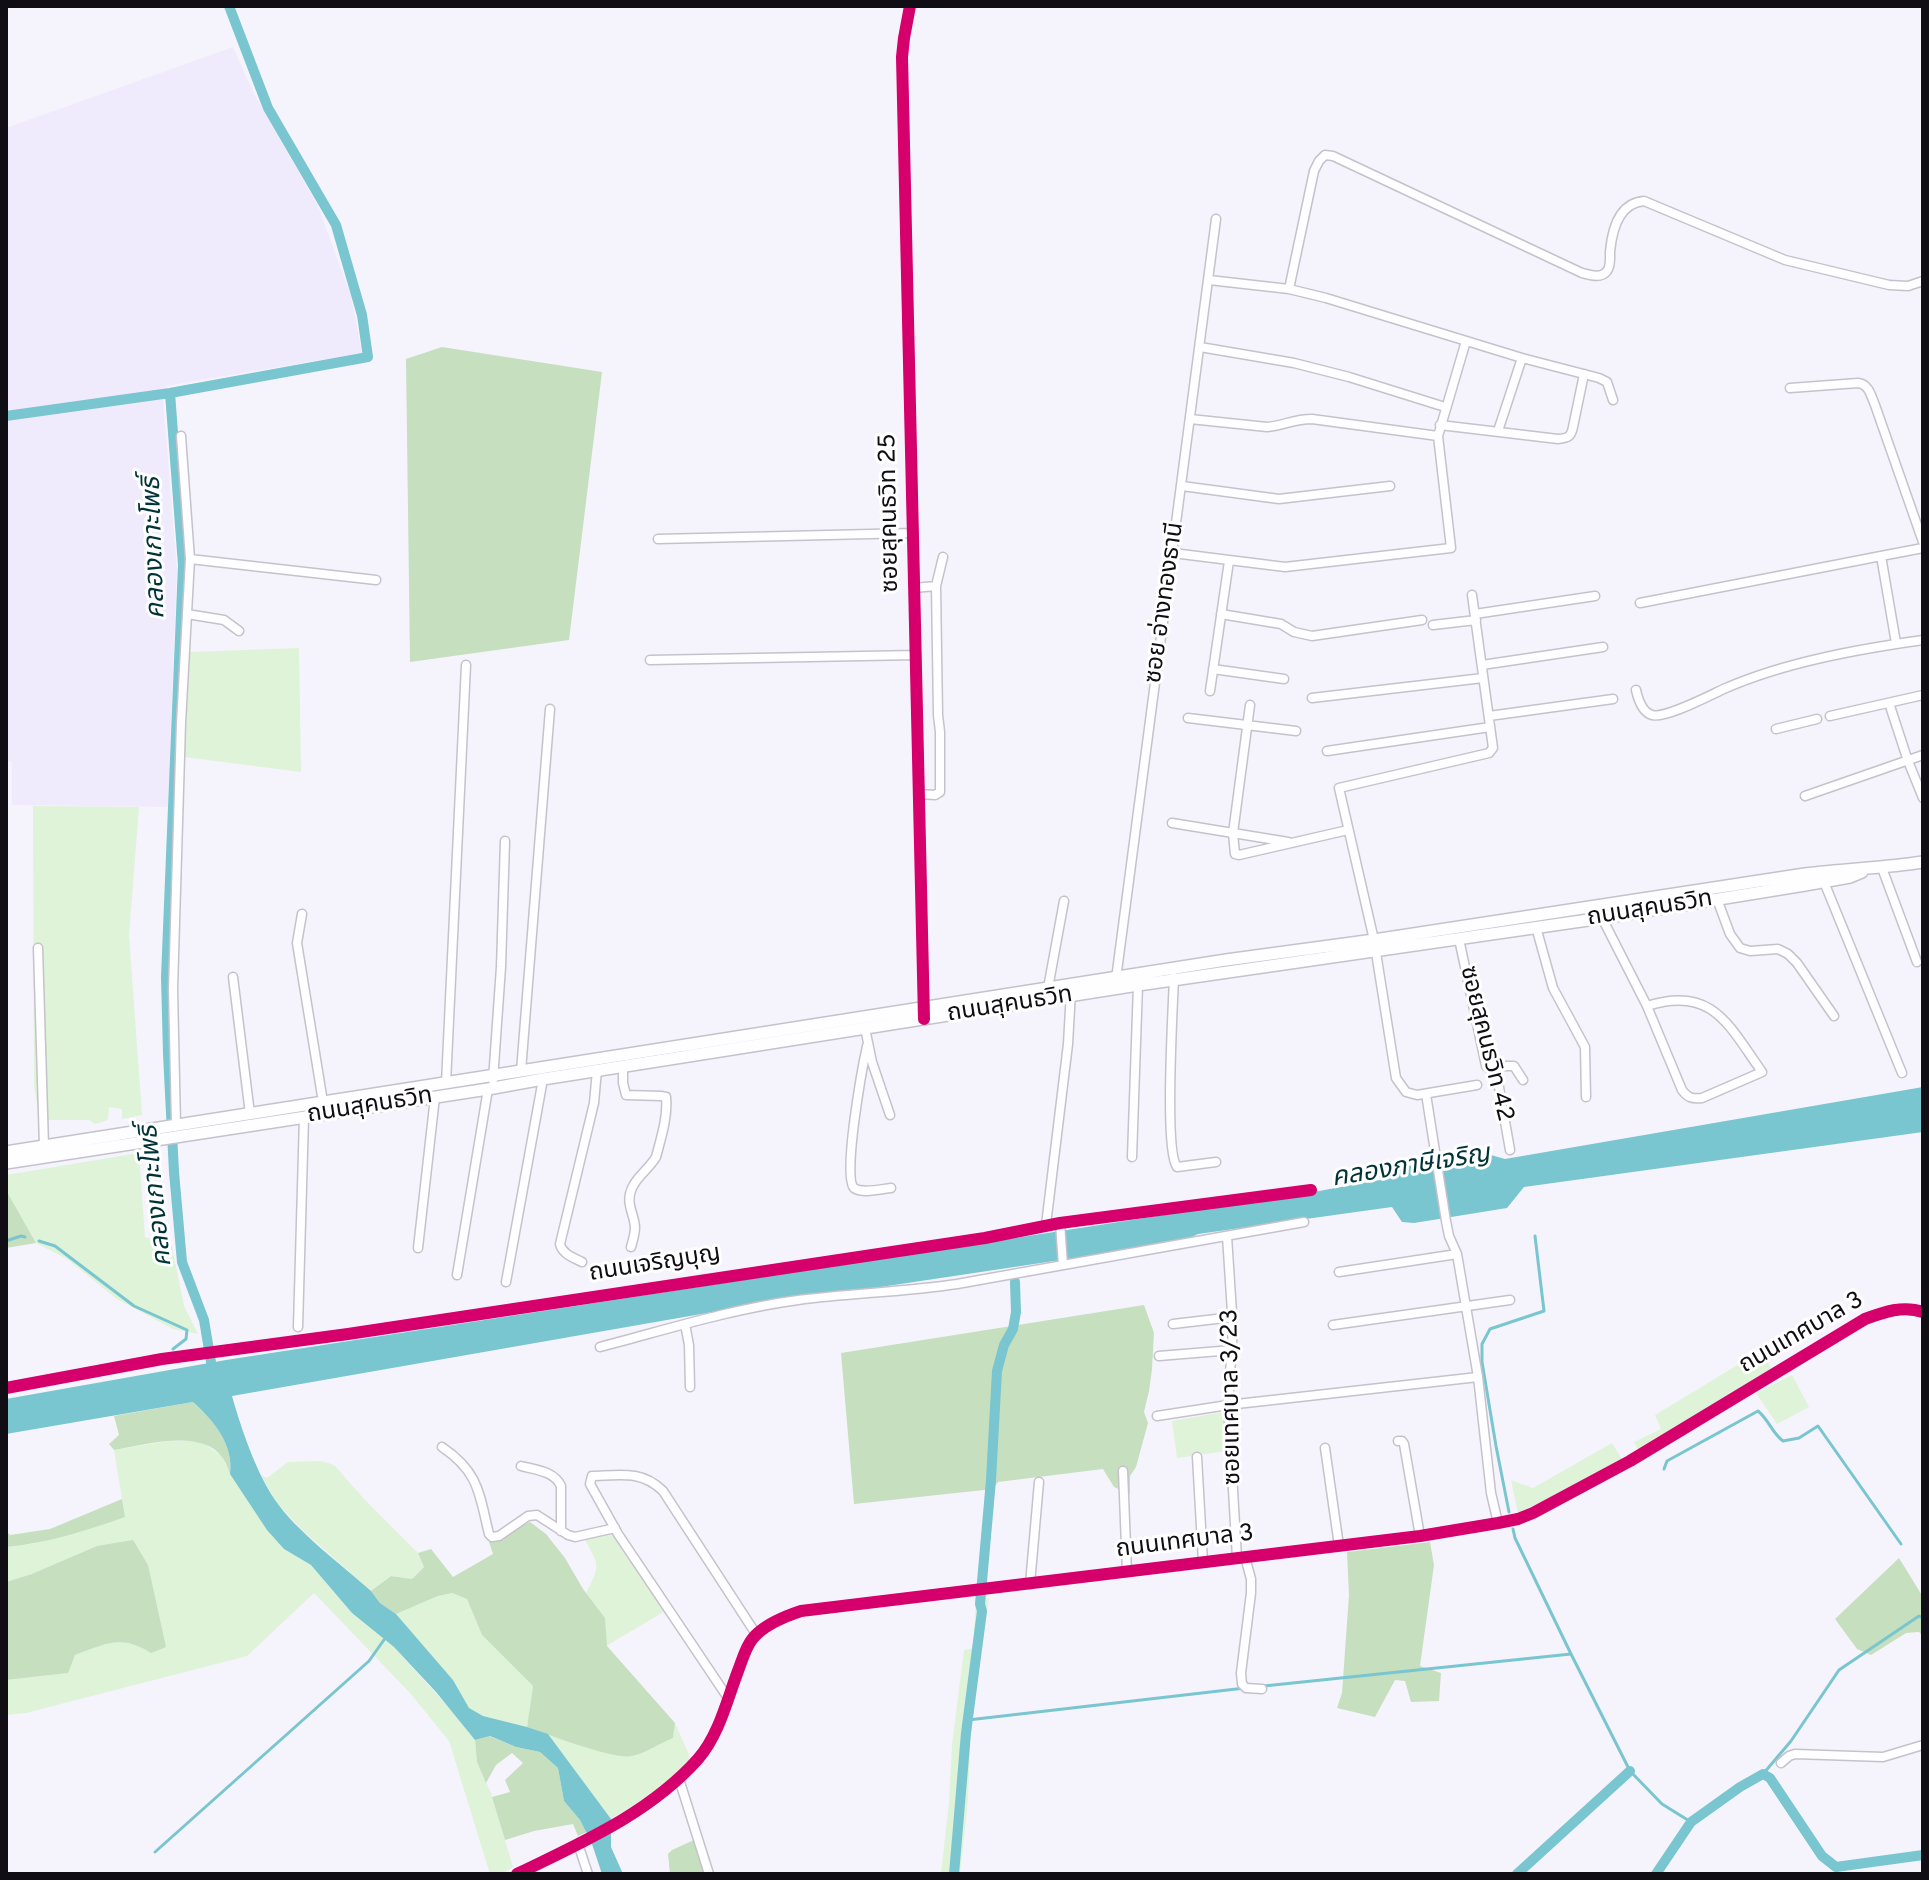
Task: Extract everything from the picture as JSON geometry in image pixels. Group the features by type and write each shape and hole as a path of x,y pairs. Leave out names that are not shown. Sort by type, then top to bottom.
{"main road":[{"name":"ถนนสุคนธวิท","path":"1376,946 1459,939 1602,918 1655,903 1822,877 1850,877 1876,868 1922,863"},
{"name":"ถนนสุคนธวิท","path":"6,1152 493,1074 1376,946 1595,906 1717,899 1822,877"},
{"name":"ถนนสุคนธวิท","path":"1116,983 1138,985 1174,974"},
{"name":"ถนนสุคนธวิท","path":"6,1163 865,1028 1048,988 1071,990"}],"street":[{"name":"ซอยสุคนธวิท 25","path":"910,6 902,57 924,1013"},
{"path":"1289,289 1314,171 1325,155 1593,276 1607,272 1611,237 1619,217 1633,203 1644,201 1785,260 1889,285 1908,286 1923,281"},
{"name":"ซอย อ่างทองธานี","path":"1116,983 1216,219"},
{"path":"1209,280 1289,289 1584,374 1607,382 1613,400"},
{"path":"1173,553 1298,567 1451,548 1438,436 1466,341"},
{"path":"1200,347 1294,363 1361,380 1445,407"},
{"path":"1498,431 1522,358"},
{"path":"1440,425 1567,438 1571,435 1584,374"},
{"path":"1640,603 1923,545 1875,405 1863,383 1790,388"},
{"path":"1190,419 1276,427 1298,419 1312,419 1438,436"},
{"path":"176,1125 173,989 190,559 181,436"},
{"path":"1182,486 1279,499 1390,486"},
{"path":"658,539 913,533"},
{"path":"1881,556 1896,643"},
{"path":"919,794 935,795 940,792 936,586 943,557"},
{"path":"190,559 376,580"},
{"path":"1210,691 1229,561"},
{"path":"914,588 936,586"},
{"path":"1472,595 1493,748 1489,753 1339,788 1376,946 1396,1078 1406,1092 1417,1095 1477,1085"},
{"path":"1433,625 1595,596"},
{"path":"187,614 224,620 239,631"},
{"path":"1221,614 1281,624 1294,632 1312,636 1422,620"},
{"path":"1636,690 1643,709 1657,715 1676,710 1746,679 1792,665 1923,640"},
{"path":"1482,665 1603,647"},
{"path":"650,660 916,655"},
{"path":"446,1083 466,665"},
{"path":"1213,669 1284,679"},
{"path":"1312,698 1483,678"},
{"path":"1830,716 1923,695"},
{"path":"1489,716 1613,699"},
{"path":"1889,703 1923,798"},
{"path":"1250,705 1233,833 1236,855 1348,830"},
{"path":"521,1071 550,709"},
{"path":"1188,718 1296,731"},
{"path":"1776,729 1817,719"},
{"path":"1327,751 1490,727"},
{"path":"1805,796 1923,755"},
{"path":"1172,823 1293,843"},
{"path":"457,1275 493,1074 501,967 505,841"},
{"path":"1876,868 1917,962"},
{"path":"1822,877 1902,1073"},
{"path":"1717,899 1730,934 1740,948 1750,951 1778,949 1788,954 1834,1016"},
{"path":"1048,988 1064,901"},
{"path":"1595,906 1647,1006 1687,1096 1702,1098 1762,1072 1711,1008 1688,1001 1647,1006"},
{"path":"302,914 297,943 323,1102"},
{"path":"1536,927 1553,988 1585,1047 1586,1097"},
{"name":"ซอยสุคนธวิท 42","path":"1459,939 1486,1066 1497,1076 1510,1150"},
{"path":"38,948 44,1146"},
{"path":"1174,974 1173,1163 1177,1167 1216,1162"},
{"path":"233,977 250,1114"},
{"path":"1132,1157 1138,985"},
{"path":"1046,1225 1068,1044 1071,990"},
{"path":"865,1028 867,1046 890,1115"},
{"path":"867,1046 852,1138 851,1183 854,1188 862,1190 891,1188"},
{"path":"623,1066 626,1095 661,1096 666,1097 667,1101 656,1157 631,1189 630,1211 635,1229 631,1247"},
{"path":"1486,1066 1514,1066 1523,1080"},
{"path":"582,1262 561,1250 560,1244 594,1103 597,1070"},
{"path":"506,1282 543,1079"},
{"path":"1426,1094 1446,1221 1457,1254 1466,1305 1478,1377 1491,1493 1498,1523"},
{"path":"418,1248 435,1097"},
{"path":"298,1327 304,1117"},
{"name":"ถนนเจริญบุญ","path":"6,1388 162,1359 907,1250 1046,1225 1060,1226 1311,1190"},
{"path":"600,1347 685,1324 796,1300 929,1288 1304,1222"},
{"path":"1060,1226 1063,1263"},
{"name":"ซอยเทศบาล 3/23","path":"1227,1236 1233,1317 1228,1405 1241,1558 1251,1579 1241,1673 1242,1684 1246,1688 1262,1689"},
{"path":"1339,1272 1457,1254"},
{"path":"1333,1325 1510,1300"},
{"name":"ถนนเทศบาล 3","path":"756,1634 778,1619 801,1611 1420,1536 1518,1519 1630,1461 1865,1319 1888,1310 1913,1309 1923,1312"},
{"path":"1173,1324 1233,1317"},
{"path":"685,1324 690,1387"},
{"path":"1159,1356 1232,1350"},
{"path":"1157,1416 1478,1377"},
{"path":"1398,1441 1404,1444 1420,1536"},
{"path":"442,1447 457,1457 469,1471 492,1537 499,1536 533,1515 575,1537 615,1528"},
{"path":"1325,1448 1339,1546"},
{"path":"1197,1457 1203,1562"},
{"path":"521,1466 549,1474 558,1481 561,1486 561,1531"},
{"path":"1123,1471 1127,1572"},
{"path":"517,1874 582,1842 642,1807 679,1779 709,1745 728,1698 747,1649 756,1634 656,1484 638,1475 592,1476 590,1484 615,1528 728,1698"},
{"path":"1030,1584 1039,1482"},
{"path":"1781,1763 1793,1754 1883,1757 1923,1745"},
{"path":"679,1779 709,1874"},
{"path":"582,1842 588,1874"}],"shaded area":[{"path":"233,47 254,94 318,206 351,296 362,353 166,386 163,400 177,570 168,807 12,805 12,762 6,761 6,128"}],"green space":[{"path":"442,347 602,372 569,640 410,662 406,359"},
{"path":"299,648 301,772 184,757 190,652"},
{"path":"33,806 139,807 129,935 142,1115 122,1119 122,1109 109,1107 108,1120 95,1124 89,1120 40,1120 34,1087"},
{"path":"139,1153 145,1238 170,1237 184,1306 198,1334 173,1329 117,1299 67,1259 36,1243 6,1190 6,1175"},
{"path":"6,1190 36,1243 6,1248"},
{"path":"1144,1305 1154,1333 1152,1369 1144,1412 1148,1423 1136,1467 1130,1476 1130,1494 1114,1487 1103,1469 998,1482 993,1489 854,1504 841,1353"},
{"path":"1751,1357 1769,1363 1771,1370 1638,1450 1634,1442 1661,1429 1655,1415"},
{"path":"1792,1375 1809,1407 1777,1424 1756,1393"},
{"path":"193,1402 226,1443 230,1474 222,1457 213,1448 200,1443 156,1442 114,1450 109,1444 119,1435 114,1416"},
{"path":"1224,1412 1227,1451 1177,1458 1172,1421"},
{"path":"168,1441 200,1441 222,1456 230,1474 284,1549 311,1565 352,1613 394,1647 458,1718 475,1740 477,1762 491,1793 513,1867 501,1874 490,1874 449,1741 410,1693 314,1593 247,1656 26,1713 6,1715 6,1680 67,1673 75,1655 113,1643 130,1644 151,1653 32,1574 6,1582 6,1547 31,1544 125,1517 114,1450"},
{"path":"1612,1443 1622,1459 1518,1513 1511,1480 1533,1488"},
{"path":"321,1461 334,1465 418,1553 424,1567 412,1579 391,1576 371,1591 301,1529 276,1502 261,1475 267,1478 288,1462"},
{"path":"122,1499 125,1517 66,1536 6,1547 6,1531 10,1535 50,1529"},
{"path":"530,1522 546,1534 565,1558 605,1618 607,1646 675,1723 673,1738 637,1755 623,1756 580,1746 527,1727 533,1686 482,1635 467,1599 452,1593 396,1614 380,1603 371,1591 391,1576 412,1579 424,1567 418,1553 431,1549 453,1577 493,1554 489,1542"},
{"path":"618,1525 672,1607 606,1646 605,1618 586,1593 596,1566 585,1540"},
{"path":"133,1540 148,1565 166,1647 151,1653 130,1644 113,1643 75,1655 68,1673 6,1680 6,1582 97,1546"},
{"path":"1430,1542 1434,1565 1420,1666 1441,1673 1439,1701 1411,1702 1405,1681 1395,1680 1375,1717 1337,1708 1342,1693 1349,1595 1347,1552"},
{"path":"1899,1558 1923,1597 1923,1637 1919,1632 1906,1633 1871,1655 1857,1649 1835,1619"},
{"path":"452,1593 467,1599 482,1635 533,1686 527,1727 483,1716 468,1708 453,1680 396,1614"},
{"path":"989,1598 971,1725 968,1800 960,1874 941,1874 964,1650 973,1648 976,1600"},
{"path":"675,1723 690,1757 665,1785 611,1819 548,1734 612,1754 673,1738"},
{"path":"489,1736 516,1747 540,1752 558,1768 564,1801 587,1832 578,1836 573,1824 505,1840 492,1797 510,1792 505,1780 523,1763 512,1753 496,1765 486,1783 477,1762 475,1740"},
{"path":"694,1840 705,1874 670,1874 668,1854"}],"water":[{"name":"คลองภาษีเจริญ","path":"1923,1087 1923,1132 1524,1187 1507,1208 1414,1223 1402,1222 1392,1207 1198,1234 1181,1242 707,1313 232,1396 255,1463 284,1512 371,1591 380,1603 396,1614 453,1680 469,1708 483,1716 548,1734 611,1819 611,1847 623,1874 602,1874 591,1841 580,1820 564,1801 558,1768 540,1752 516,1747 490,1736 475,1740 394,1647 352,1613 311,1565 284,1549 267,1530 230,1474 229,1453 221,1434 193,1402 6,1434 6,1399 226,1360 1319,1191 1380,1180 1379,1171 1484,1153 1505,1159"}],"waterway":[{"name":"คลองเกาะโพธิ์","path":"6,416 170,393 368,357 362,315 336,225 268,108 229,6"},
{"name":"คลองเกาะโพธิ์","path":"170,393 183,565 166,977 168,1054 182,1262 204,1320 213,1374"},
{"path":"1509,1512 1482,1362 1482,1344 1490,1329 1544,1311 1535,1236"},
{"path":"6,1241 25,1237"},
{"path":"39,1241 55,1246 134,1306 187,1330 186,1339 173,1349"},
{"path":"954,1874 966,1733 982,1611 980,1604 997,1371 1004,1345 1013,1329 1015,1282"},
{"path":"1664,1469 1667,1461 1758,1411 1783,1441 1799,1438 1818,1426 1901,1544"},
{"path":"1513,1529 1630,1771 1662,1804 1691,1822"},
{"path":"1763,1774 1791,1741 1839,1670 1919,1616 1923,1618"},
{"path":"155,1852 369,1661 386,1637"},
{"path":"1264,1686 1571,1654"},
{"path":"968,1720 1245,1688"},
{"path":"1517,1874 1630,1771"},
{"path":"1656,1874 1691,1822 1763,1774 1770,1778 1822,1856 1836,1867 1923,1855"}],"cycle path":[{"path":"910,6 902,57 924,1019"},
{"path":"6,1388 162,1359 985,1238 1060,1223 1311,1190"},
{"path":"517,1874 614,1825 679,1778 712,1739 751,1641 763,1629 784,1617 801,1611 1420,1536 1518,1519 1630,1461 1865,1319 1901,1309 1923,1312"}]}
